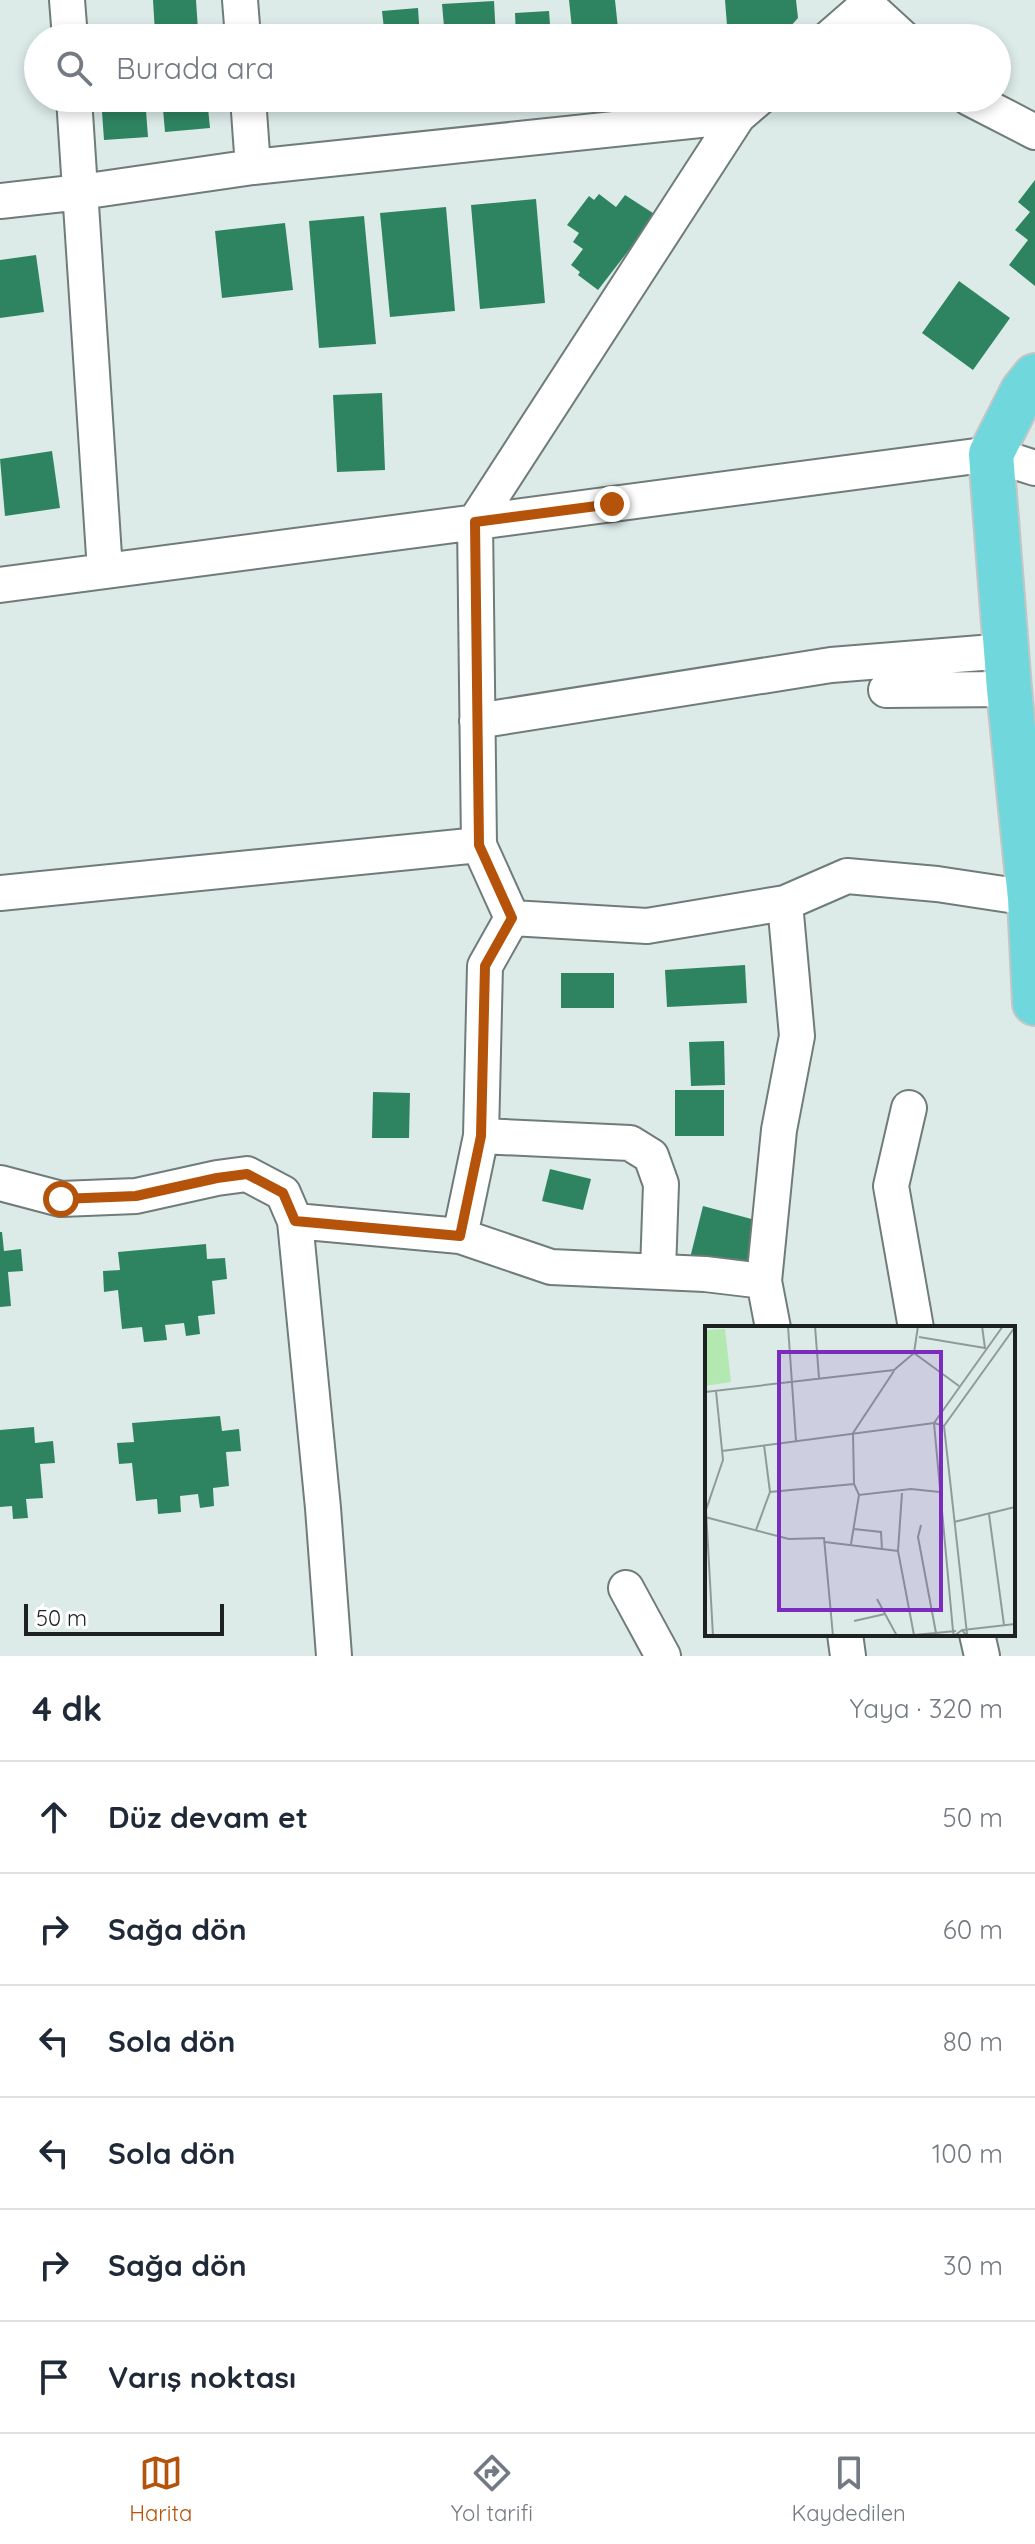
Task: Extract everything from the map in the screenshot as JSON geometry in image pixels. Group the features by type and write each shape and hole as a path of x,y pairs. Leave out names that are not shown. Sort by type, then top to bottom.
{"main road":[{"path":"1035,376 1023,391 991,454 1007,670 1030,898 1035,1003"}],"street":[{"path":"67,0 69,24"},
{"path":"240,0 242,24"},
{"path":"845,24 868,3 889,24"},
{"path":"75,112 105,571"},
{"path":"249,112 253,167"},
{"path":"0,201 708,112"},
{"path":"512,918 479,845 475,522 746,112"},
{"path":"996,112 1035,132"},
{"path":"0,585 991,454 1035,468"},
{"path":"477,721 831,665 1007,670"},
{"path":"886,690 1007,670"},
{"path":"0,893 479,845"},
{"path":"512,918 647,926 785,903 847,876 937,884 1030,898"},
{"path":"773,1326 764,1281 779,1130 797,1036 785,903"},
{"path":"460,1236 481,1136 485,966 512,918"},
{"path":"909,1108 891,1186 916,1326"},
{"path":"481,1136 630,1143 651,1156 661,1184 658,1271"},
{"path":"0,1183 61,1199 136,1196 247,1174 283,1193 295,1221 334,1656"},
{"path":"295,1221 460,1236 551,1267 658,1271 764,1281"},
{"path":"626,1588 663,1656"},
{"path":"845,1636 848,1656"},
{"path":"977,1636 982,1656"}],"building":[{"path":"153,0 196,0 198,24 154,24"},
{"path":"569,0 615,0 618,24 572,24"},
{"path":"725,0 796,0 798,18 793,24 727,24"},
{"path":"494,1 495,24 444,24 442,4"},
{"path":"418,8 419,24 383,24 382,11"},
{"path":"549,11 550,24 515,24 515,13"},
{"path":"102,112 146,112 148,137 104,140"},
{"path":"163,112 208,112 210,128 165,132"},
{"path":"1035,180 1035,286 1009,265 1028,240 1015,230 1030,212 1018,202"},
{"path":"599,194 616,207 625,195 656,215 598,290 578,275 580,272 571,265 583,249 573,242 579,233 567,225 589,196 594,200"},
{"path":"536,199 545,303 480,309 471,205"},
{"path":"446,207 455,311 390,317 380,213"},
{"path":"364,216 376,344 319,348 309,221"},
{"path":"285,223 293,290 222,298 215,231"},
{"path":"36,255 44,312 0,318 0,260"},
{"path":"959,281 1010,318 973,370 922,333"},
{"path":"382,393 385,470 337,472 333,395"},
{"path":"52,451 60,508 5,516 0,459"},
{"path":"745,965 747,1003 667,1007 665,970"},
{"path":"561,973 614,973 614,1008 561,1008"},
{"path":"724,1041 725,1085 691,1086 689,1042"},
{"path":"675,1090 724,1090 724,1136 675,1136"},
{"path":"373,1092 410,1093 409,1138 372,1138"},
{"path":"550,1169 591,1179 583,1210 542,1201"},
{"path":"703,1206 759,1221 746,1273 690,1258"},
{"path":"0,1232 4,1251 21,1249 23,1271 8,1272 11,1306 0,1307"},
{"path":"206,1244 207,1259 225,1258 227,1279 212,1281 215,1314 198,1316 200,1334 186,1336 184,1323 165,1325 167,1340 144,1342 142,1327 122,1329 118,1290 104,1292 103,1271 120,1270 118,1252"},
{"path":"220,1416 222,1431 239,1429 241,1451 226,1452 229,1486 213,1488 214,1506 200,1508 198,1494 180,1496 181,1512 158,1514 157,1499 136,1501 132,1463 119,1464 117,1443 134,1442 132,1423"},
{"path":"34,1427 35,1443 53,1441 55,1463 40,1464 43,1498 26,1499 28,1518 13,1519 12,1506 0,1507 0,1430"}],"route":[{"path":"61,1199 136,1196 247,1174 283,1193 295,1221 460,1236 481,1136 485,966 512,918 479,845 475,522 612,504"}]}
